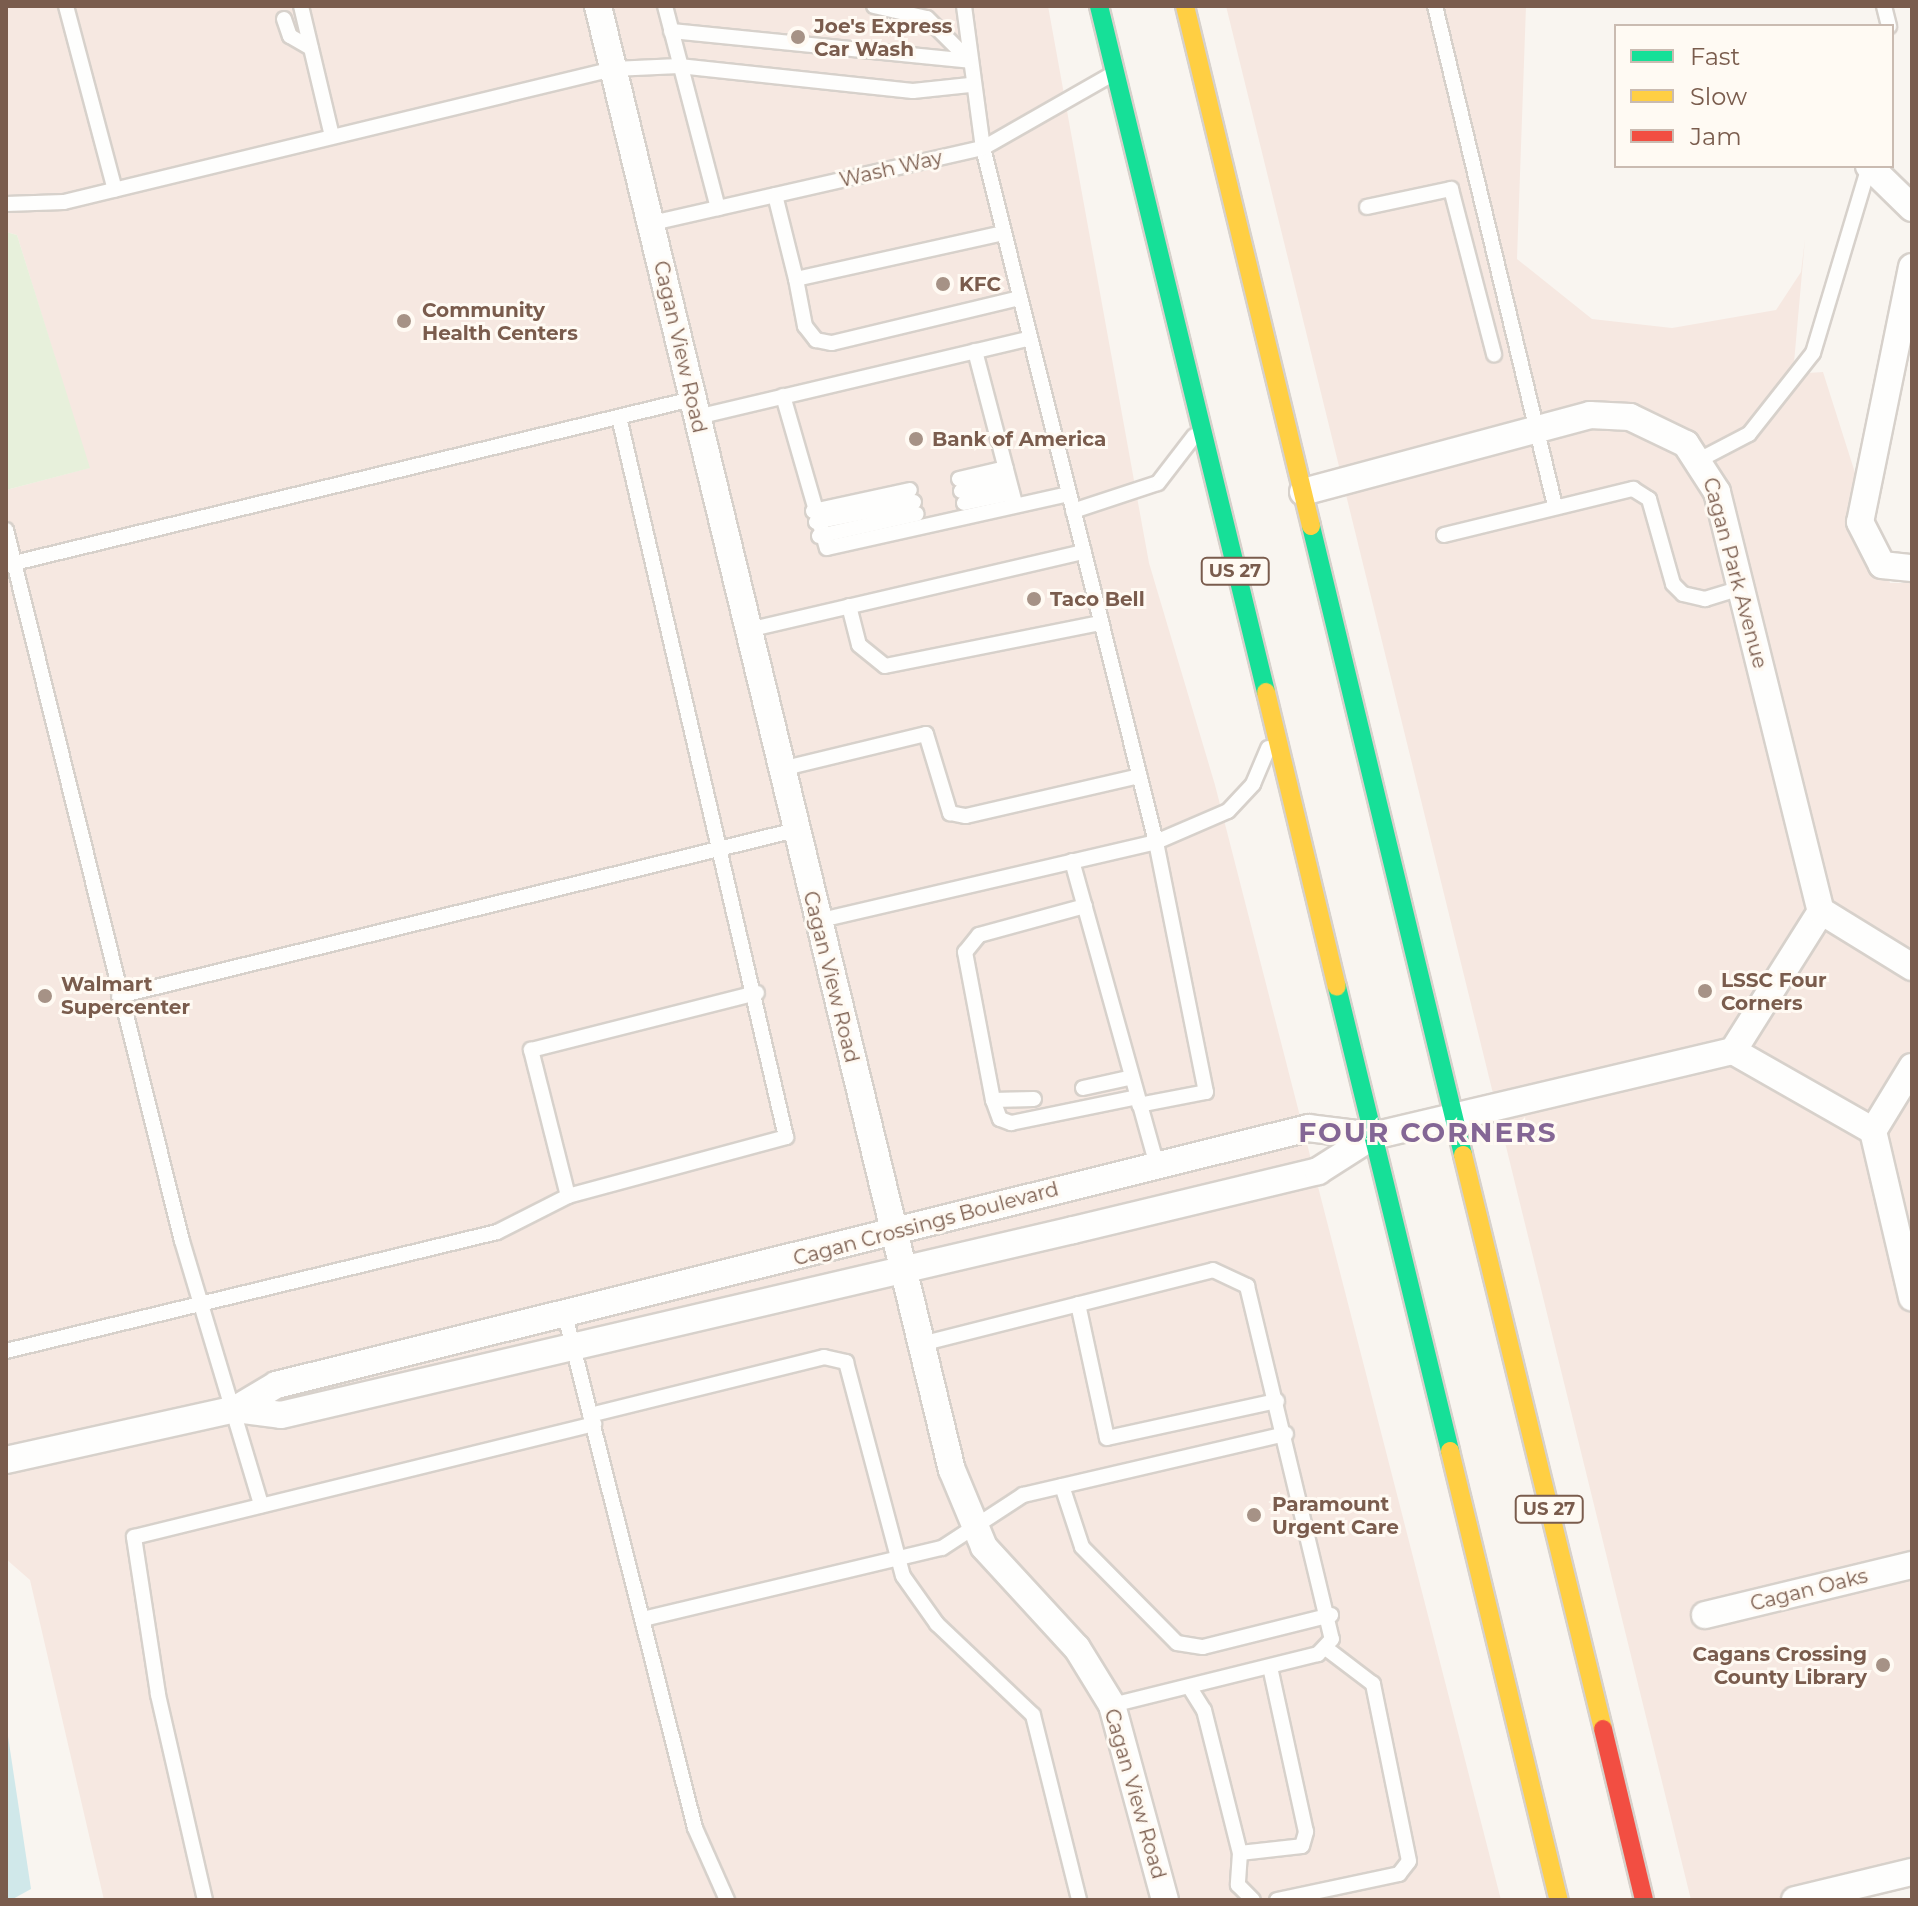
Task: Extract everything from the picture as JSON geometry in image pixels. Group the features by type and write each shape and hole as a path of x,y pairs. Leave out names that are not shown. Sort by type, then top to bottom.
{"highway":[{"name":"US 27","path":"1099,6 1557,1899"},
{"path":"1165,6 1205,90"},
{"name":"US 27","path":"1185,6 1644,1900"},
{"path":"1524,1758 1553,1783"}],"street":[{"name":"Cagan View Road","path":"598,6 921,1344 973,1529 1011,1582 1077,1648 1112,1705 1165,1900"},
{"path":"1871,168 1912,208"},
{"path":"1912,267 1860,522 1882,565 1912,568"},
{"name":"Cagan Park Avenue","path":"1303,492 1590,415 1630,417 1670,432 1701,459 1741,588 1821,911"},
{"path":"1733,1051 1821,911 1912,967"},
{"path":"1373,1136 1733,1051 1873,1131"},
{"path":"1912,1067 1873,1131 1912,1297"},
{"name":"Cagan Crossings Boulevard","path":"6,1460 236,1409 276,1385 1308,1128 1373,1136"},
{"name":"Cagan Crossings Boulevard","path":"236,1409 281,1415 571,1344 1315,1172 1373,1136"},
{"name":"Cagan Oaks","path":"1705,1615 1912,1565"},
{"path":"1795,1900 1912,1872"}],"lane":[{"path":"66,6 115,190"},
{"path":"301,6 332,136"},
{"path":"665,6 718,208"},
{"path":"874,6 927,18 971,61"},
{"path":"964,6 972,42 970,85 983,148 1156,842 1206,1092 1011,1123 1000,1119 993,1100 965,952 979,935 1085,906"},
{"path":"1435,6 1555,506"},
{"path":"284,19 290,36 311,48"},
{"path":"671,31 971,61"},
{"path":"6,204 115,190 613,69 679,66 913,91 970,85"},
{"name":"Wash Way","path":"652,223 983,148 1115,73"},
{"path":"1701,459 1749,434 1785,398 1813,353 1868,168"},
{"path":"1367,207 1451,189 1494,354"},
{"path":"775,195 805,326 816,340 832,343 1020,298"},
{"path":"796,279 1004,233"},
{"path":"9,567 619,417 783,396 1030,338"},
{"path":"975,351 1010,487"},
{"path":"783,396 817,527 827,548 853,546 1010,487"},
{"path":"6,1351 497,1232 568,1196 782,1143 787,1119 619,417"},
{"path":"1073,511 1158,483 1201,425"},
{"path":"1010,487 961,491 1010,487 1069,494"},
{"path":"1444,535 1633,489 1649,499 1673,584 1683,594 1705,599 1741,588"},
{"path":"817,527 914,502 817,527"},
{"path":"6,530 9,567 119,996 200,1305 236,1409 261,1505"},
{"path":"748,630 1084,552"},
{"path":"849,606 859,645 885,666 1101,623"},
{"path":"817,921 1156,842 1228,811 1253,784 1274,733"},
{"path":"781,769 926,734 950,813 966,816 1139,776"},
{"path":"119,996 796,830"},
{"path":"1072,861 1128,1078 1157,1165"},
{"path":"568,1196 531,1050 757,993"},
{"path":"1083,1088 1128,1078"},
{"path":"993,1100 1034,1099"},
{"path":"921,1344 1213,1270 1233,1274 1247,1286 1286,1434 1331,1615 1327,1649"},
{"path":"1078,1304 1107,1438 1277,1401"},
{"path":"565,1315 695,1828 727,1900"},
{"path":"205,1900 158,1694 134,1537 840,1358 896,1560 923,1608 1033,1715 1079,1900"},
{"path":"643,1619 942,1548 1009,1501 1286,1434"},
{"path":"1062,1486 1082,1547 1166,1637 1203,1647 1331,1615"},
{"path":"1112,1705 1190,1688 1327,1649"},
{"path":"1277,1900 1399,1874 1409,1861 1373,1684 1327,1649"},
{"path":"1240,1853 1302,1846 1306,1832 1270,1667"},
{"path":"1190,1688 1204,1710 1240,1853 1238,1885 1253,1900"}],"shaded area":[{"path":"6,6 1048,6 1149,563 1215,785 1501,1900 104,1900 30,1580 6,1559 6,490 89,468 17,235 6,232"},
{"path":"1226,6 1526,6 1517,259 1592,319 1672,328 1776,310 1801,272 1805,239 1793,374 1823,372 1890,583 1912,583 1912,1865 1771,1900 1691,1900"}],"green space":[{"path":"6,232 17,235 90,468 6,490"}],"water":[{"path":"6,1723 31,1889 11,1900 6,1900"}],"traffic: fast":[{"path":"1099,6 1266,692"},
{"path":"1311,526 1463,1155"},
{"path":"1337,987 1450,1451"}],"traffic: slow":[{"path":"1185,6 1311,526"},
{"path":"1266,692 1337,987"},
{"path":"1463,1155 1603,1729"},
{"path":"1450,1451 1559,1900"}],"traffic: jam":[{"path":"1603,1729 1644,1900"}],"place":[{"name":"Joe's Express Car Wash","path":"798,37"},
{"name":"KFC","path":"943,284"},
{"name":"Community Health Centers","path":"404,321"},
{"name":"Bank of America","path":"916,439"},
{"name":"Taco Bell","path":"1034,599"},
{"name":"LSSC Four Corners","path":"1705,991"},
{"name":"Walmart Supercenter","path":"45,996"},
{"name":"Paramount Urgent Care","path":"1254,1515"},
{"name":"Cagans Crossing County Library","path":"1883,1665"}],"district":[{"name":"FOUR CORNERS","path":"1428,1132"}]}
